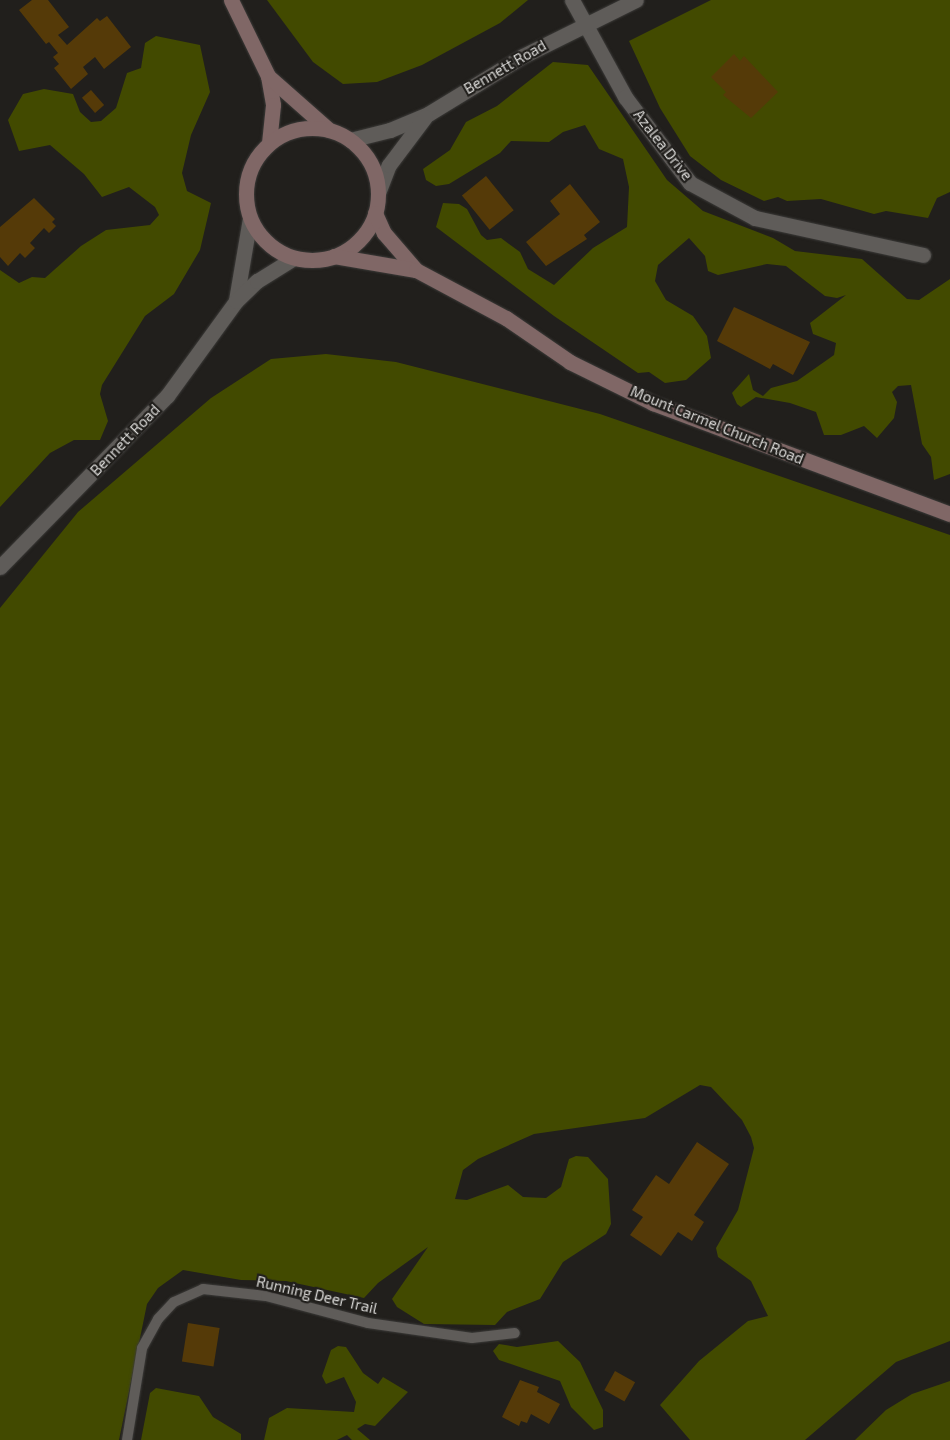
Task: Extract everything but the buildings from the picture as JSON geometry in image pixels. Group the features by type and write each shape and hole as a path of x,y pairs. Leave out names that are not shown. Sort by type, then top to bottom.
{"main road":[{"path":"231,0 268,76 273,105 269,143 248,178 246,198 250,218 270,245 294,258 314,260 334,256 357,242 375,213 378,193 375,172 365,154 350,140 330,130 268,76"},
{"path":"269,143 302,129 330,130"},
{"name":"Mount Carmel Church Road","path":"375,213 384,233 416,270"},
{"name":"Mount Carmel Church Road","path":"334,256 416,270 506,318 570,362 653,403 950,514"}],"street":[{"name":"Azalea Drive","path":"572,0 583,24 625,97 690,182 754,218 923,255"},
{"name":"Bennett Road","path":"350,140 390,130 428,114 583,24 636,0"},
{"name":"Bennett Road","path":"378,193 389,165 428,114"},
{"name":"Bennett Road","path":"236,301 250,218"},
{"name":"Bennett Road","path":"0,566 167,396 236,301 257,281 294,258"}],"lane":[{"name":"Running Deer Trail","path":"127,1440 142,1348 158,1319 174,1302 203,1289 266,1296 368,1323 472,1338 515,1334"}],"green space":[{"path":"267,0 528,0 500,23 422,65 377,82 343,84 313,62"},
{"path":"711,0 950,0 950,192 937,198 928,218 886,211 874,214 821,199 787,201 778,197 764,201 721,180 690,156 660,108 629,41"},
{"path":"156,36 200,45 210,92 191,135 182,173 187,191 211,203 200,250 174,294 145,316 102,385 100,394 108,421 100,440 74,440 50,453 0,507 0,270 19,283 32,277 45,278 81,246 106,230 150,225 159,215 155,207 129,187 102,197 84,174 50,145 19,151 8,120 23,94 44,89 73,94 80,112 91,122 101,121 116,108 127,73 141,68 145,43"},
{"path":"553,62 588,65 667,180 703,211 773,238 795,251 862,259 907,299 919,300 950,279 950,474 934,480 931,457 922,444 911,385 898,386 892,392 897,402 894,418 877,438 864,426 841,435 824,435 816,412 790,403 756,397 741,407 737,404 732,393 749,374 753,390 763,396 771,388 797,381 834,355 836,343 813,334 810,323 846,295 837,298 825,296 786,266 767,264 718,275 708,271 705,256 689,238 658,265 655,281 666,300 693,316 707,336 711,358 686,380 665,383 649,372 638,373 554,316 436,227 443,203 459,204 467,209 481,235 487,240 501,238 520,252 528,269 554,285 593,248 627,227 629,187 623,159 599,149 585,125 563,132 549,142 511,141 500,153 449,184 436,186 426,180 423,169 450,150 466,122 497,106"},
{"path":"326,354 396,362 600,414 950,535 950,1341 896,1362 805,1440 690,1440 660,1405 699,1361 748,1321 768,1316 751,1281 718,1257 716,1248 738,1210 754,1148 751,1137 742,1120 711,1087 700,1085 645,1118 534,1134 478,1159 463,1170 455,1199 467,1200 508,1185 523,1197 546,1198 561,1187 569,1159 576,1156 588,1157 608,1179 611,1224 606,1234 563,1262 540,1299 507,1312 495,1325 424,1324 397,1307 392,1299 428,1247 378,1283 364,1298 286,1281 241,1280 183,1270 158,1288 147,1304 119,1440 0,1440 0,608 78,512 211,398 271,359"},
{"path":"558,1341 580,1362 603,1410 603,1427 594,1430 571,1407 560,1381 499,1360 493,1351 499,1344 517,1347"},
{"path":"338,1346 346,1347 363,1373 378,1384 383,1377 408,1392 375,1426 365,1424 357,1429 370,1440 352,1440 347,1435 337,1440 264,1440 269,1418 287,1408 354,1412 356,1402 344,1377 326,1384 322,1376 331,1350"},
{"path":"950,1381 950,1440 855,1440 886,1410 912,1394"},
{"path":"156,1388 199,1396 213,1417 241,1434 241,1440 141,1440 150,1393"}]}
